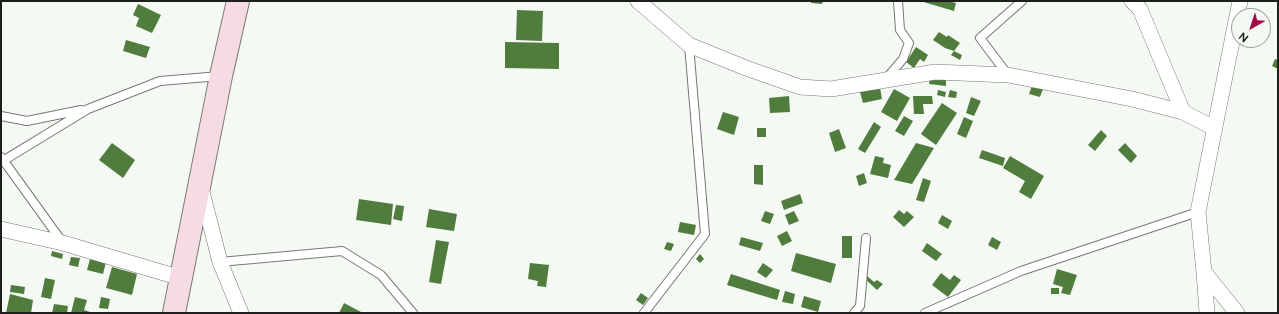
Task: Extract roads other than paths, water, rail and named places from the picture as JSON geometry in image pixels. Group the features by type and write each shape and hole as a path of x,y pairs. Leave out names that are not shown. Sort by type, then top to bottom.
{"main road":[{"path":"174,313 221,76 238,1"}],"street":[{"path":"638,1 689,45 746,68 800,87 831,89 935,72 1008,76 1132,99 1183,112 1214,128"},
{"path":"1132,1 1140,9 1183,112"},
{"path":"1207,313 1198,212 1240,1"},
{"path":"200,185 220,262 241,313"},
{"path":"1,229 63,243 182,278"},
{"path":"1204,272 1237,313"}],"lane":[{"path":"884,80 903,59 909,43 900,30 898,1"},
{"path":"1008,76 980,38 1022,1"},
{"path":"644,313 705,234 689,45"},
{"path":"63,243 2,160 88,109 160,81 221,76"},
{"path":"1,116 27,121 88,109"},
{"path":"925,313 1021,271 1198,212"},
{"path":"854,313 860,306 866,238"},
{"path":"220,262 342,251 381,275 413,313"}]}
